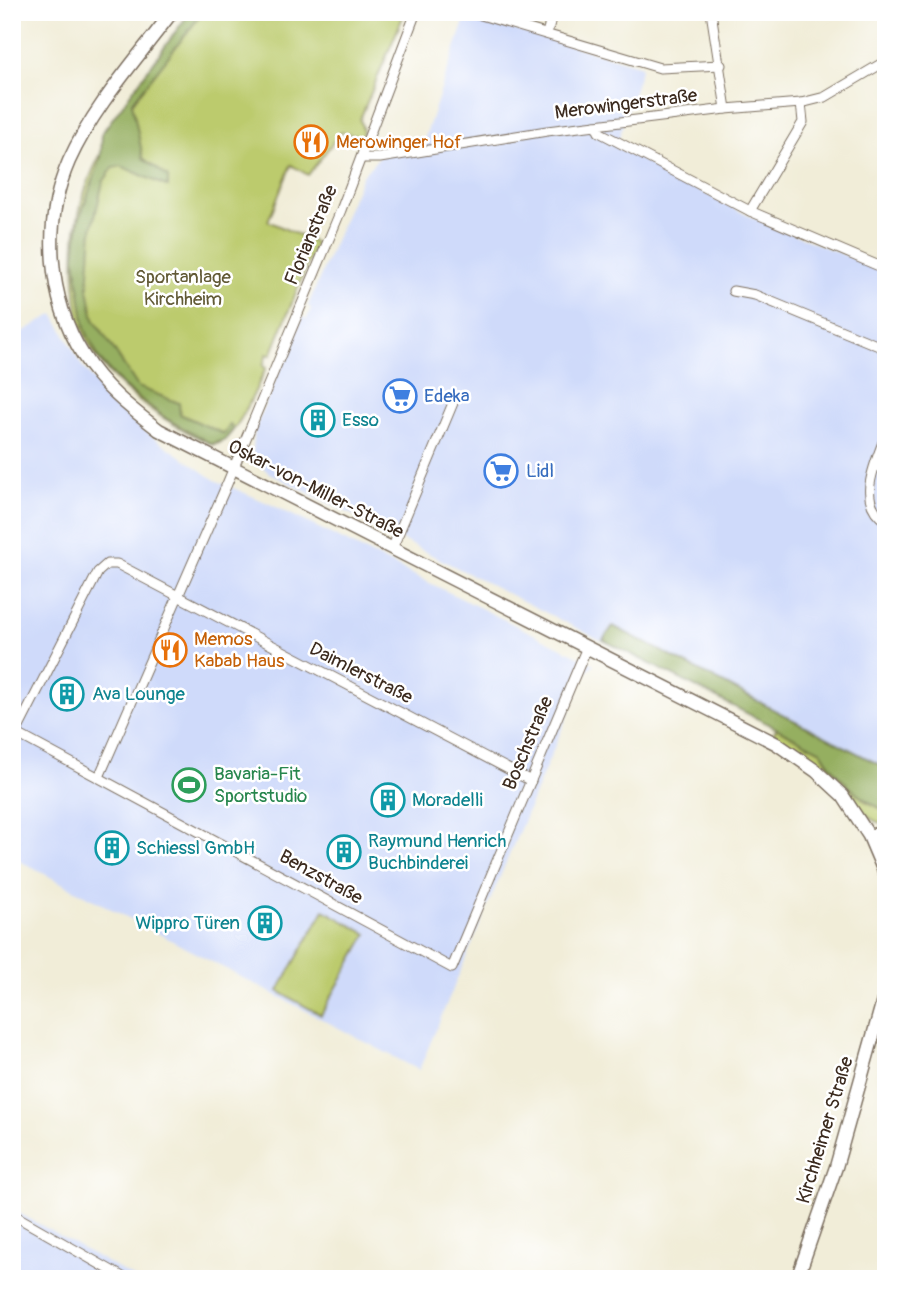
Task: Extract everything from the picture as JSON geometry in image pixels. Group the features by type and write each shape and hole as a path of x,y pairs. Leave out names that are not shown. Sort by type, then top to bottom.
{"main road":[{"name":"Oskar-von-Miller-Straße","path":"172,12 92,119 69,162 55,206 52,229 54,271 71,330 83,355 108,387 159,429 232,469 587,647 796,756 843,796 876,841"},
{"path":"876,841 886,876"},
{"name":"Kirchheimer Straße","path":"797,1279 836,1167 886,990"}],"street":[{"name":"Florianstraße","path":"99,777 362,158 416,12"},
{"path":"471,12 660,68 720,65"},
{"path":"547,33 553,12"},
{"path":"711,12 726,109"},
{"name":"Merowingerstraße","path":"362,158 380,158 596,125 801,103 825,97 886,61"},
{"path":"750,211 803,122 801,103"},
{"path":"596,125 599,132 750,211 886,269"},
{"path":"733,291 755,295 886,349"},
{"path":"393,549 453,403"},
{"path":"886,434 871,479 869,499 876,514 886,521"},
{"name":"Daimlerstraße","path":"14,732 98,572 107,564 117,564 531,781"},
{"name":"Boschstraße","path":"452,968 587,647"},
{"name":"Benzstraße","path":"14,732 452,968"},
{"path":"876,841 886,829"},
{"path":"12,1214 126,1279"}],"shaded area":[{"path":"466,16 642,66 616,147 751,217 886,272 886,784 269,473 252,458 255,429 302,317 307,319 311,308 308,306 362,176 381,155 422,146"},
{"path":"54,314 82,366 110,400 143,430 215,480 270,504 594,664 585,674 419,1070 12,857 12,338"},
{"path":"12,1209 136,1279 12,1279"}],"green space":[{"path":"190,12 203,12 132,103 143,158 168,177 168,187 121,166 113,168 103,182 92,229 88,289 94,319 138,387 179,403 180,414 224,434 230,425 234,428 225,440 212,444 167,419 124,387 100,360 85,329 75,258 79,220 101,158 102,133"},
{"name":"Sportanlage Kirchheim","path":"203,12 405,12 360,119 363,131 361,137 341,132 308,175 291,165 268,221 316,243 271,355 267,354 263,366 266,368 251,401 229,435 213,445 154,412 135,398 102,365 79,321 74,265 80,210 93,170 116,128"},
{"path":"613,626 886,768 886,811 849,786 821,751 603,640"},
{"path":"777,728 821,751 830,767 865,801 886,811 886,823 872,819 828,772 773,734"},
{"path":"324,910 367,934 321,1015 278,991"}],"place":[{"name":"Merowinger Hof","path":"311,142"},
{"name":"Edeka","path":"400,396"},
{"name":"Esso","path":"318,420"},
{"name":"Lidl","path":"501,471"},
{"name":"Memos Kabab Haus","path":"170,650"},
{"name":"Ava Lounge","path":"67,694"},
{"name":"Bavaria-Fit Sportstudio","path":"189,785"},
{"name":"Moradelli","path":"388,800"},
{"name":"Schiessl GmbH","path":"112,848"},
{"name":"Raymund Henrich Buchbinderei","path":"344,852"},
{"name":"Wippro Türen","path":"265,923"}]}
